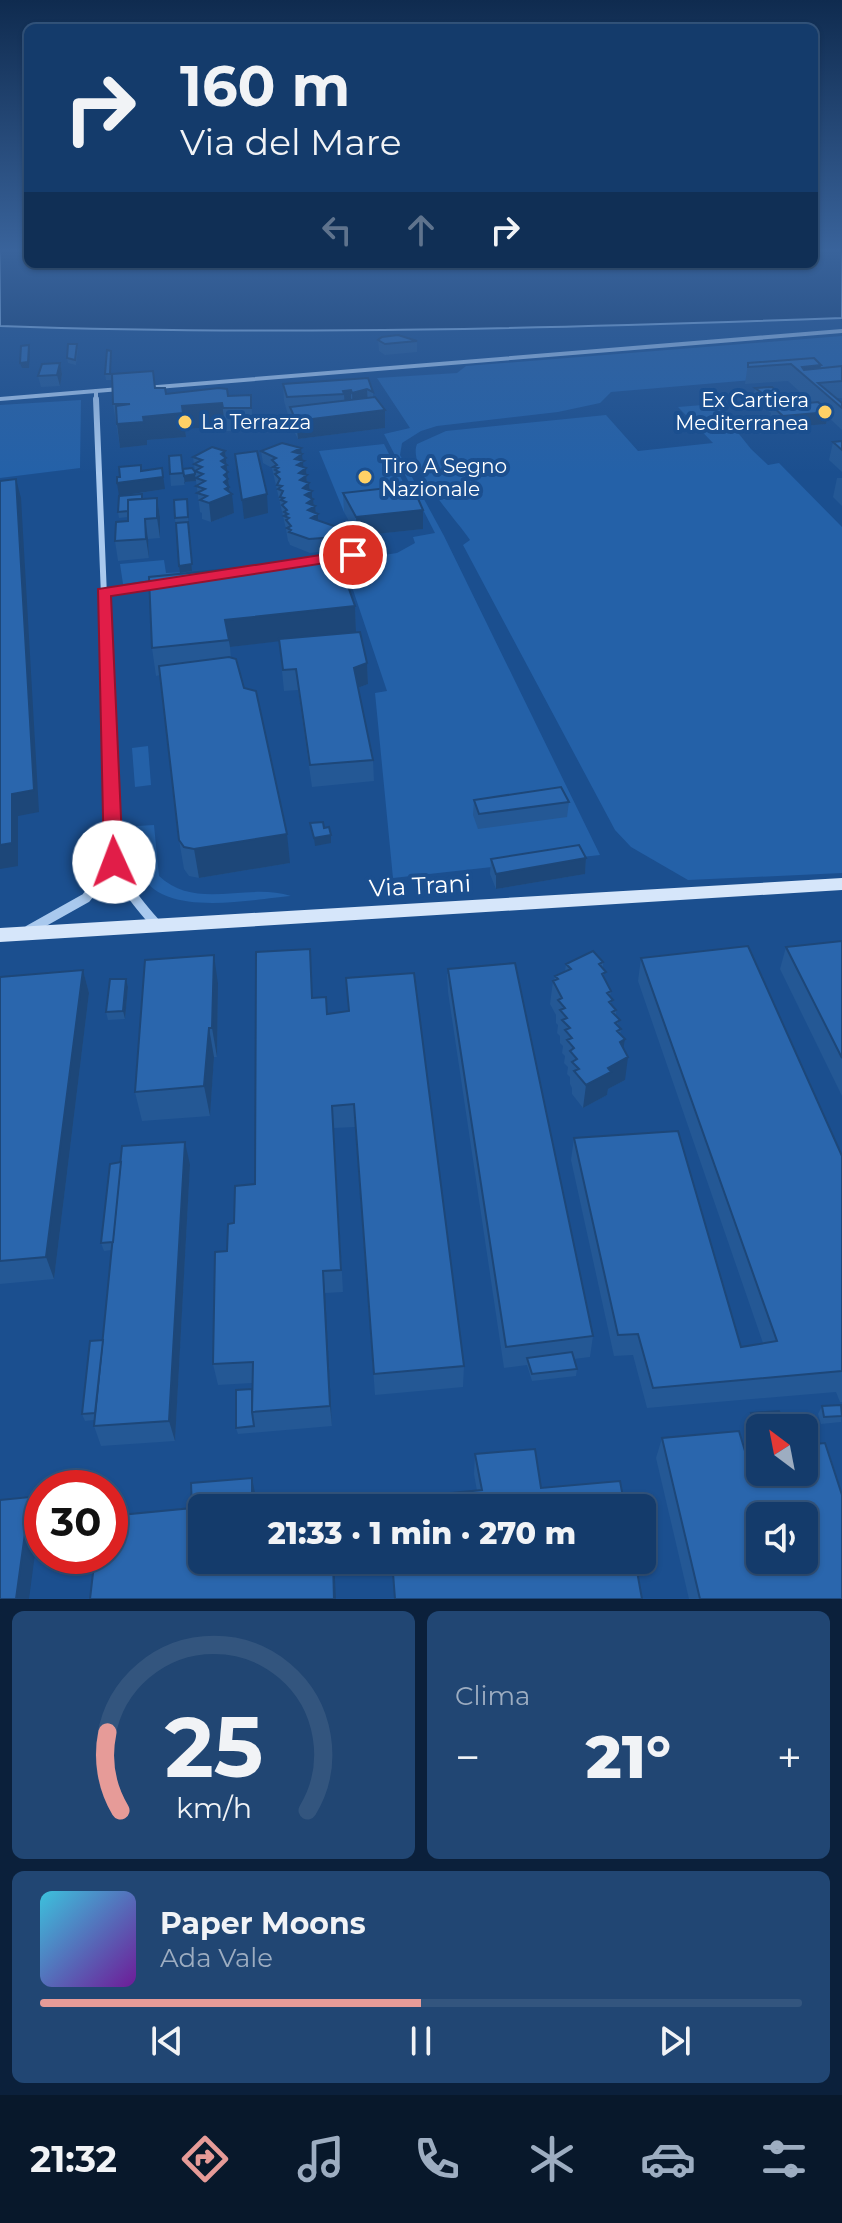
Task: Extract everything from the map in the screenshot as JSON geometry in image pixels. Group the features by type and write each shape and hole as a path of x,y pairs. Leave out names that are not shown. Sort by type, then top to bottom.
{"main road":[{"name":"Via Trani","path":"0,935 842,884"}],"street":[{"path":"0,397 842,331"},
{"path":"96,391 114,862 132,897 156,924"},
{"path":"103,593 167,584"},
{"path":"19,935 54,919 86,898 114,862"}],"shaded area":[{"path":"0,324 664,324 316,330"},
{"path":"842,336 842,377 810,375 611,392 600,403 558,412 437,426 421,431 402,443 400,455 444,536 600,855 393,878 375,693 387,691 349,578 365,576 358,559 397,553 415,543 413,537 435,533 384,434 410,428 377,378 457,373 466,366"},
{"path":"81,400 80,468 0,478 0,405"},
{"path":"715,404 751,449 768,465 779,463 842,527 842,873 688,880 631,847 615,830 463,545 470,540 426,480 416,454 417,444 446,431 606,415 638,451 713,443 678,407"},
{"name":"Tiro A Segno Nazionale","path":"384,444 414,504 344,512 319,451"},
{"path":"164,560 166,573 186,572 187,575 123,584 120,564"},
{"path":"148,746 151,785 135,787 132,748"},
{"path":"154,825 159,876 173,886 205,894 257,892 291,896 208,903 165,896 150,886 139,865 137,826"}],"building":[{"path":"398,335 417,341 385,344 378,340 382,337"},
{"path":"68,344 77,344 75,360 67,358"},
{"path":"29,345 28,362 20,363 21,346"},
{"path":"107,350 111,351 110,374 105,374"},
{"path":"814,358 821,365 802,367 804,370 842,366 842,381 818,383 842,403 842,408 791,364 748,367 748,363"},
{"path":"60,363 57,375 38,376 42,364"},
{"path":"153,371 155,388 165,388 166,394 227,389 228,396 251,395 251,408 223,408 222,403 182,406 183,413 143,417 144,422 117,424 116,406 130,404 113,404 112,374"},
{"path":"368,378 373,392 367,389 352,393 351,390 343,391 344,394 287,397 283,384"},
{"path":"772,387 783,396 778,397 787,405 818,402 829,412 783,416 772,406 779,405 755,388"},
{"path":"375,397 385,410 296,421 290,407"},
{"path":"842,441 842,450 833,442"},
{"path":"282,443 301,448 293,452 302,454 295,459 304,461 297,465 306,468 299,473 307,475 300,480 309,483 303,488 312,491 305,495 313,499 307,503 315,506 308,510 318,514 311,518 334,526 336,537 309,539 289,532 291,530 287,528 291,526 286,520 289,518 284,516 288,514 284,512 287,510 282,505 286,502 281,500 284,498 280,497 283,491 278,489 282,486 277,485 280,479 275,474 279,472 275,470 278,468 273,467 277,465 272,460 276,458 261,451"},
{"path":"212,447 225,451 221,454 226,458 221,461 227,465 222,467 228,472 224,475 228,479 224,482 229,487 225,489 232,494 209,503 200,500 207,496 197,493 205,489 196,486 205,481 196,478 203,474 195,471 202,467 194,464 202,460 193,457"},
{"path":"257,451 267,494 242,500 235,454"},
{"path":"181,455 183,473 170,474 169,456"},
{"path":"141,465 141,471 162,468 163,477 117,483 119,467"},
{"path":"192,468 195,474 184,476 183,469"},
{"path":"16,479 34,790 12,794 12,843 0,845 0,481"},
{"path":"414,485 423,510 356,517 343,493"},
{"path":"142,494 142,499 128,500 128,511 118,512 119,496"},
{"path":"157,498 157,518 145,519 146,539 115,541 116,522 128,521 128,500"},
{"path":"187,499 188,517 175,518 174,500"},
{"path":"188,522 192,564 179,566 176,523"},
{"path":"358,545 365,563 348,565 342,547"},
{"path":"338,558 355,606 225,620 229,640 152,648 149,577"},
{"path":"360,632 367,663 354,668 373,760 310,765 296,669 283,670 279,639"},
{"path":"229,657 236,659 244,688 256,691 287,834 194,849 184,847 179,840 159,666"},
{"path":"561,787 569,802 479,814 474,800"},
{"path":"323,822 324,828 329,827 331,835 314,838 310,823"},
{"path":"579,845 586,858 496,874 491,859"},
{"path":"842,941 842,1058 786,947"},
{"path":"748,946 842,1156 842,1371 653,1388 638,1334 618,1335 574,1138 678,1131 741,1347 777,1341 641,958"},
{"path":"310,949 312,998 326,997 327,1014 349,1011 346,978 414,973 464,1366 374,1374 354,1104 332,1106 341,1270 323,1271 330,1406 252,1412 253,1362 213,1364 215,1252 227,1251 228,1224 234,1223 235,1186 255,1184 256,952"},
{"path":"593,951 603,962 599,964 606,972 602,974 611,991 607,993 613,1000 609,1002 616,1010 612,1012 620,1020 615,1023 621,1029 617,1031 625,1039 620,1042 628,1057 608,1068 611,1072 586,1085 574,1071 579,1069 572,1062 577,1059 570,1051 574,1048 567,1040 572,1038 565,1030 570,1028 562,1020 567,1018 560,1010 565,1008 558,1000 562,998 553,981 558,979 555,976 571,969 566,964"},
{"path":"214,955 212,1028 209,1028 204,1086 135,1092 145,960"},
{"path":"515,963 593,1336 506,1347 448,969"},
{"path":"83,970 46,1257 0,1261 0,977"},
{"path":"110,979 126,979 123,1011 106,1012"},
{"path":"185,1142 169,1421 94,1426 122,1146"},
{"path":"121,1162 113,1242 101,1243 110,1164"},
{"path":"103,1340 95,1413 82,1414 90,1341"},
{"path":"572,1352 577,1369 532,1374 527,1358"},
{"path":"252,1389 254,1426 236,1428 236,1390"},
{"path":"841,1405 842,1416 824,1417 822,1406"},
{"path":"779,1411 780,1414 751,1414"},
{"path":"739,1431 746,1451 746,1486 818,1486 818,1444 825,1443 842,1495 842,1599 700,1599 662,1438"},
{"path":"535,1449 541,1488 620,1481 622,1494 441,1494 482,1490 475,1454"},
{"path":"252,1478 252,1494 191,1494 191,1483"},
{"path":"24,1498 24,1541 16,1599 0,1599 0,1500"},
{"path":"188,1508 188,1574 333,1574 334,1599 90,1599 93,1574 128,1574 128,1514"},
{"path":"393,1574 638,1574 642,1599 395,1599"}],"place":[{"name":"Ex Cartiera Mediterranea","path":"825,412"},
{"name":"La Terrazza","path":"185,422"},
{"name":"Tiro A Segno Nazionale","path":"365,477"}],"route":[{"path":"114,862 103,593 353,555"}]}
